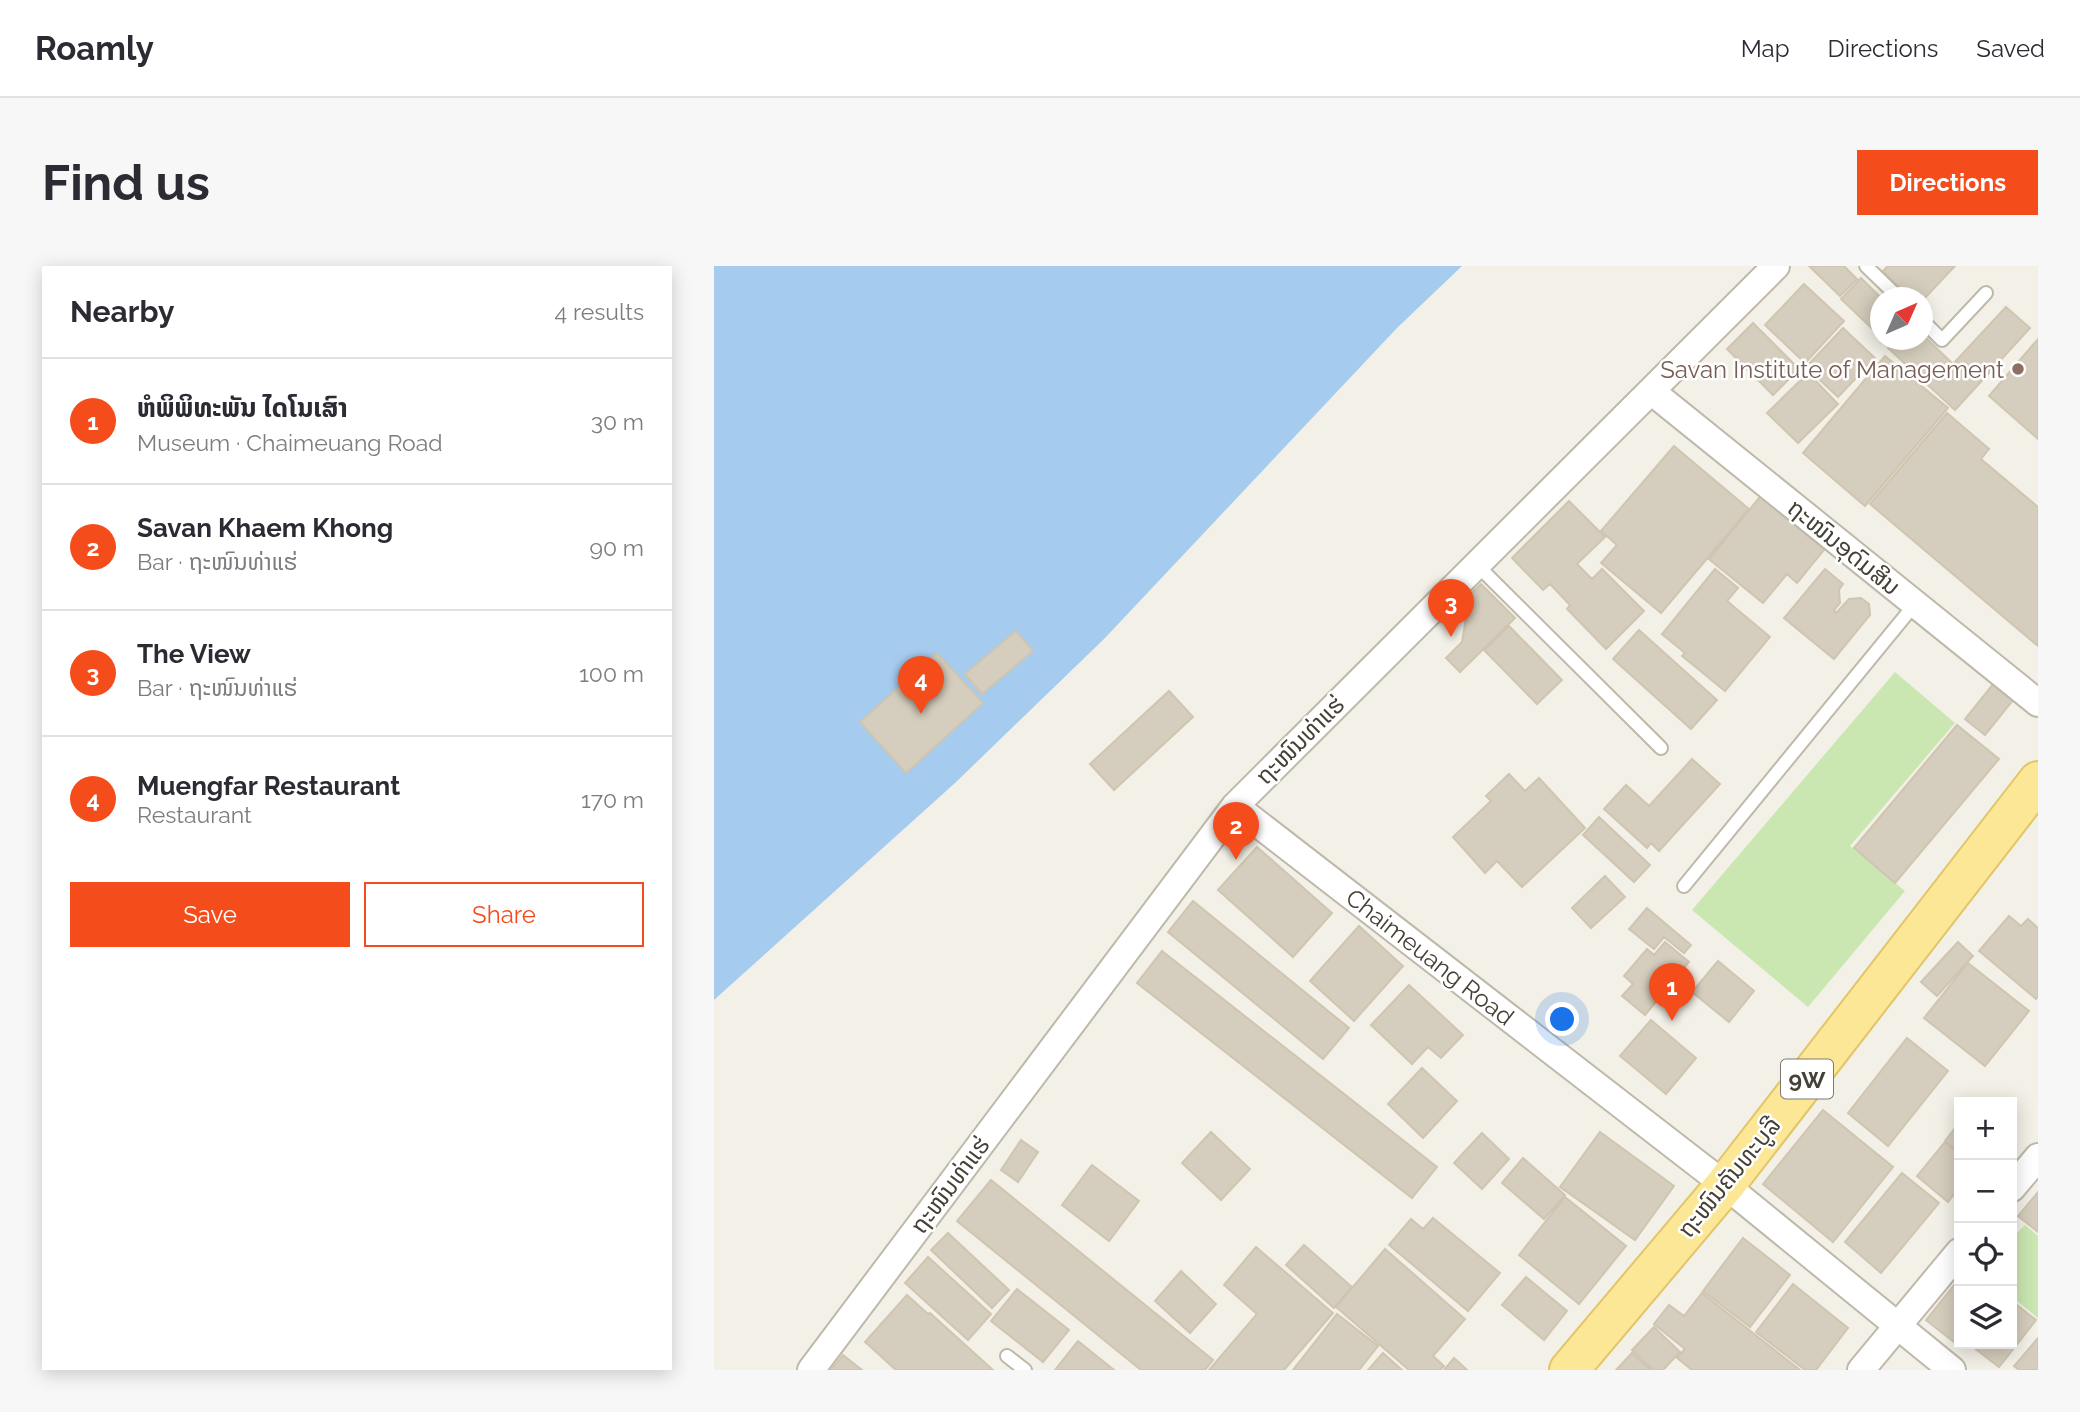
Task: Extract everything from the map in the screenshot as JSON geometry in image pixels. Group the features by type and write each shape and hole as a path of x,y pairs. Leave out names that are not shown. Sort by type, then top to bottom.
{"main road":[{"name":"ຖະໜົນຄັນທະບູລີ","path":"1569,1370 1725,1185 2038,781"}],"street":[{"name":"ຖະໜົນທ່າແຮ່","path":"811,1370 1235,806 1776,266"},
{"name":"ຖະໜົນອຸດົມສິນ","path":"1651,391 2038,703"},
{"name":"Chaimeuang Road","path":"1235,806 1725,1185 1952,1370"},
{"path":"2017,1182 2038,1157"},
{"path":"1861,1370 1954,1258"}],"lane":[{"path":"1866,266 1888,287"},
{"path":"1933,331 1942,340 1986,293"},
{"path":"1477,565 1661,748"},
{"path":"1684,886 1915,604"},
{"path":"1007,1356 1025,1370"}],"green space":[{"path":"1895,672 1955,723 1850,846 1905,891 1808,1007 1692,910"},
{"path":"2025,1225 2038,1236 2038,1318 2017,1301 2018,1232"}],"water":[{"path":"714,266 1462,266 1397,328 1104,639 955,783 714,1000"}],"building":[{"path":"1809,266 1844,266 1857,279 1840,296"},
{"path":"1888,266 1955,266 1933,289 1933,287 1899,287 1883,271"},
{"path":"1861,278 1870,287 1870,327 1841,299"},
{"path":"1804,284 1844,321 1805,363 1765,325"},
{"path":"2006,307 2030,328 1955,410 1890,350 1933,350 1933,345 1953,364"},
{"path":"1753,323 1799,369 1773,395 1727,349"},
{"path":"1843,328 1875,358 1838,397 1806,367"},
{"path":"2038,339 2038,439 1989,396"},
{"path":"1885,356 1948,408 1865,506 1803,453"},
{"path":"1808,373 1838,404 1798,443 1767,413"},
{"path":"1947,413 1989,449 1981,459 2038,507 2038,646 1870,504"},
{"path":"1674,446 1749,509 1661,613 1601,563 1617,545 1601,531"},
{"path":"1764,492 1828,545 1797,583 1787,574 1763,603 1709,559"},
{"path":"1569,501 1605,537 1577,564 1592,579 1602,569 1644,611 1606,649 1567,609 1570,605 1550,584 1543,590 1512,558"},
{"path":"1715,569 1738,588 1727,601 1770,637 1725,691 1682,656 1685,653 1662,634"},
{"path":"1825,569 1843,584 1839,590 1840,603 1834,610 1836,613 1849,599 1861,598 1869,604 1870,615 1834,659 1784,618"},
{"path":"1481,584 1515,618 1460,672 1446,658 1462,642 1467,612 1460,604"},
{"path":"1509,626 1562,680 1537,704 1484,650"},
{"path":"1639,630 1717,700 1691,729 1613,659"},
{"path":"1016,631 1033,651 982,694 965,674"},
{"path":"937,653 983,703 906,773 860,722"},
{"path":"1994,683 2014,699 1985,735 1965,719"},
{"path":"1169,691 1193,717 1114,790 1090,764"},
{"path":"1957,725 1999,759 1895,883 1854,848"},
{"path":"1692,759 1720,784 1659,851 1651,843 1647,848 1604,809 1626,785 1649,806"},
{"path":"1509,774 1525,791 1539,778 1585,828 1522,887 1497,861 1485,873 1453,837 1491,801 1486,796"},
{"path":"1599,817 1650,865 1634,882 1583,835"},
{"path":"1257,847 1332,913 1293,957 1218,890"},
{"path":"1605,876 1625,897 1591,928 1572,908"},
{"path":"1193,901 1349,1028 1323,1059 1168,932"},
{"path":"1647,908 1691,945 1684,953 1664,937 1654,949 1629,929"},
{"path":"2009,916 2021,926 2028,919 2038,928 2036,999 1979,951"},
{"path":"1359,926 1403,966 1354,1021 1310,981"},
{"path":"1665,942 1689,962 1645,1015 1622,996 1633,984 1624,976 1647,949 1654,955"},
{"path":"1958,942 1973,956 1937,996 1921,982"},
{"path":"1162,951 1437,1167 1412,1198 1137,983"},
{"path":"1718,961 1754,991 1729,1022 1692,992"},
{"path":"1968,963 2029,1011 1985,1066 1924,1018"},
{"path":"1409,985 1463,1035 1441,1058 1428,1047 1412,1064 1371,1025"},
{"path":"1651,1020 1696,1058 1666,1094 1620,1056"},
{"path":"1907,1038 1948,1071 1888,1146 1848,1113"},
{"path":"1422,1068 1457,1101 1423,1138 1388,1104"},
{"path":"1823,1110 1893,1167 1833,1242 1763,1184"},
{"path":"1954,1129 1954,1148 1945,1141"},
{"path":"1211,1132 1250,1169 1221,1200 1182,1163"},
{"path":"1600,1132 1674,1186 1635,1240 1560,1187"},
{"path":"1482,1133 1509,1159 1482,1189 1454,1163"},
{"path":"1021,1140 1038,1152 1018,1182 1001,1170"},
{"path":"1945,1142 1954,1150 1954,1194 1948,1202 1917,1176"},
{"path":"1523,1158 1565,1195 1544,1219 1502,1183"},
{"path":"1092,1165 1139,1201 1109,1241 1062,1205"},
{"path":"1902,1173 1939,1203 1881,1273 1845,1242"},
{"path":"991,1180 1213,1360 1205,1370 1141,1370 957,1221"},
{"path":"2038,1192 2038,1232 2018,1216"},
{"path":"1565,1197 1626,1246 1579,1304 1519,1255"},
{"path":"1433,1218 1500,1273 1468,1311 1389,1245 1411,1219 1423,1229"},
{"path":"948,1233 1009,1290 992,1308 931,1250"},
{"path":"1743,1238 1790,1275 1750,1327 1703,1291"},
{"path":"1304,1245 1352,1287 1334,1308 1286,1265"},
{"path":"1256,1247 1333,1313 1284,1370 1209,1370 1257,1314 1224,1285"},
{"path":"1385,1249 1465,1319 1433,1356 1444,1366 1440,1370 1409,1370 1336,1307"},
{"path":"928,1257 991,1314 968,1340 905,1283"},
{"path":"1181,1271 1216,1304 1190,1333 1155,1301"},
{"path":"1526,1277 1567,1311 1544,1340 1502,1305"},
{"path":"1793,1284 1848,1328 1816,1370 1805,1370 1756,1332"},
{"path":"1954,1285 1954,1342 1926,1320"},
{"path":"1017,1289 1069,1330 1043,1362 991,1321"},
{"path":"1702,1293 1800,1370 1692,1370 1677,1358 1685,1349 1654,1324 1669,1305 1684,1316"},
{"path":"907,1295 993,1370 896,1370 865,1342"},
{"path":"2017,1305 2036,1320 2017,1344"},
{"path":"1337,1314 1378,1346 1359,1370 1293,1370"},
{"path":"1654,1327 1680,1352 1663,1370 1653,1370 1632,1350"},
{"path":"2038,1338 2038,1370 2019,1370 2014,1366"},
{"path":"1078,1341 1114,1370 1055,1370"},
{"path":"1976,1349 2013,1349 1999,1367"},
{"path":"1383,1353 1402,1370 1368,1370"},
{"path":"1632,1353 1650,1370 1616,1370"},
{"path":"843,1355 862,1370 831,1370"},
{"path":"1454,1358 1467,1370 1444,1370"}],"place":[{"name":"Savan Institute of Management","path":"2018,369"},
{"name":"The View","path":"1451,637"},
{"name":"Muengfar Restaurant","path":"921,714"},
{"name":"Savan Khaem Khong","path":"1236,860"},
{"name":"ຫໍພິພິທະພັນ ໄດໂນເສົາ","path":"1672,1021"}]}
